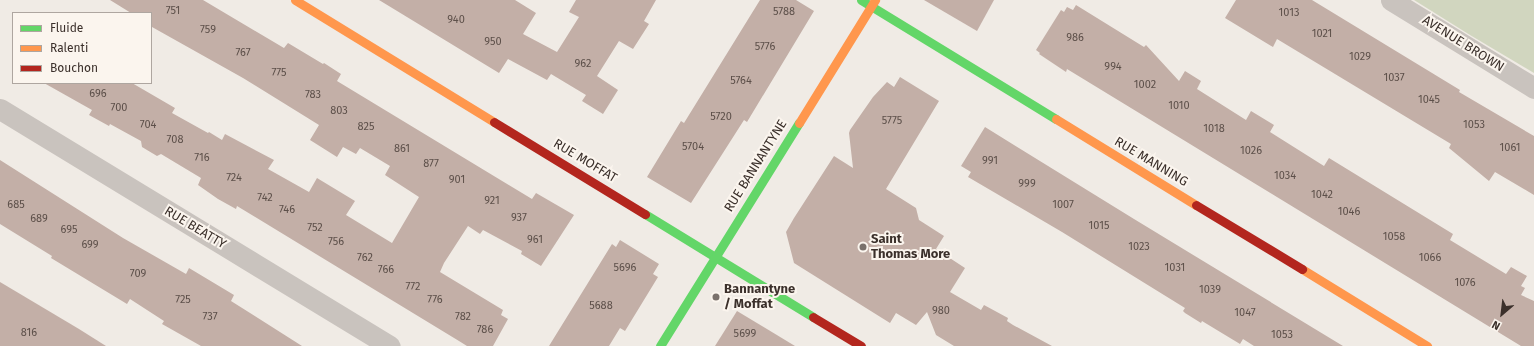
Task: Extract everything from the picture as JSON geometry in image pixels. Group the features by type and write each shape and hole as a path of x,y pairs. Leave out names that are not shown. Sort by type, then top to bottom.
{"street":[{"name":"RUE MOFFAT","path":"295,0 861,346"},
{"name":"RUE MANNING","path":"861,0 873,3 1427,346"},
{"name":"AVENUE BROWN","path":"1391,0 1534,88"},
{"name":"RUE BANNANTYNE","path":"660,346 873,3"},
{"name":"RUE BEATTY","path":"0,109 390,346"}],"green space":[{"path":"1414,0 1534,0 1534,73 1470,35"}],"building":[{"path":"110,0 203,0 284,48 288,43 323,64 324,63 341,74 337,81 532,199 536,193 574,215 541,266 521,254 522,251 483,230 480,234 468,226 444,263 440,272 503,310 501,315 508,319 493,346 467,346 237,206 236,209 218,199 198,185 201,178 161,154 157,156 142,147 141,141 110,124 109,126 89,115 92,110 46,84 134,84 175,108 172,113 208,133 209,132 222,140 225,134 274,160 268,169 309,192 317,178 355,201 346,215 392,243 419,197 385,175 390,166 360,148 356,154 343,147 337,157 310,140 319,125 243,78 152,27 152,12 129,12"},
{"path":"379,0 515,0 536,13 523,34 557,52 579,17 569,12 576,0 656,0 644,21 649,24 633,49 619,41 597,76 618,90 603,114 582,101 586,95 551,74 547,80 508,59 499,73"},
{"path":"760,0 796,0 814,11 747,122 744,120 691,203 647,177 681,121 684,123"},
{"path":"924,0 994,0 977,31"},
{"path":"1236,0 1312,0 1460,90 1459,92 1534,136 1534,195 1495,172 1489,181 1449,148 1451,144 1277,39 1273,47 1225,18"},
{"path":"1076,5 1144,47 1146,45 1179,81 1185,71 1201,81 1197,89 1246,120 1251,111 1274,125 1270,132 1324,166 1329,158 1453,234 1450,240 1506,274 1511,267 1527,276 1521,286 1525,288 1521,295 1534,301 1534,346 1521,346 1067,69 1066,72 1039,54 1040,53 1036,50 1061,10 1064,12 1067,7 1073,10"},
{"name":"Saint Thomas More","path":"900,77 939,101 886,189 916,208 919,220 944,236 936,249 965,268 950,292 981,310 984,305 1008,318 1007,321 1013,325 1052,346 954,346 936,335 927,312 916,325 896,313 890,323 794,263 786,232 834,156 853,168 849,133 850,130 873,97 887,82 894,87"},
{"path":"985,127 1343,346 1254,346 1243,339 1240,344 1202,321 1201,323 1185,313 1183,311 1185,308 1062,232 968,177 971,172 961,166"},
{"path":"0,160 123,238 186,274 189,268 234,295 231,301 302,346 201,346 162,324 164,321 130,299 127,304 51,258 52,256 0,224"},
{"path":"620,240 659,264 653,274 658,277 625,331 620,328 609,346 549,346 612,244 616,247"},
{"path":"0,282 79,329 106,346 0,346"},
{"path":"737,311 795,346 715,346"}],"traffic: fast":[{"path":"861,0 1056,119"},
{"path":"660,346 799,123"},
{"path":"645,214 813,317"}],"traffic: slow":[{"path":"295,0 494,122"},
{"path":"799,123 875,0"},
{"path":"1056,119 1196,205"},
{"path":"1302,269 1427,346"}],"traffic: jam":[{"path":"494,122 645,214"},
{"path":"1196,205 1302,269"},
{"path":"813,317 861,346"}],"place":[{"name":"Saint Thomas More","path":"863,247"},
{"name":"Bannantyne / Moffat","path":"716,297"}]}
